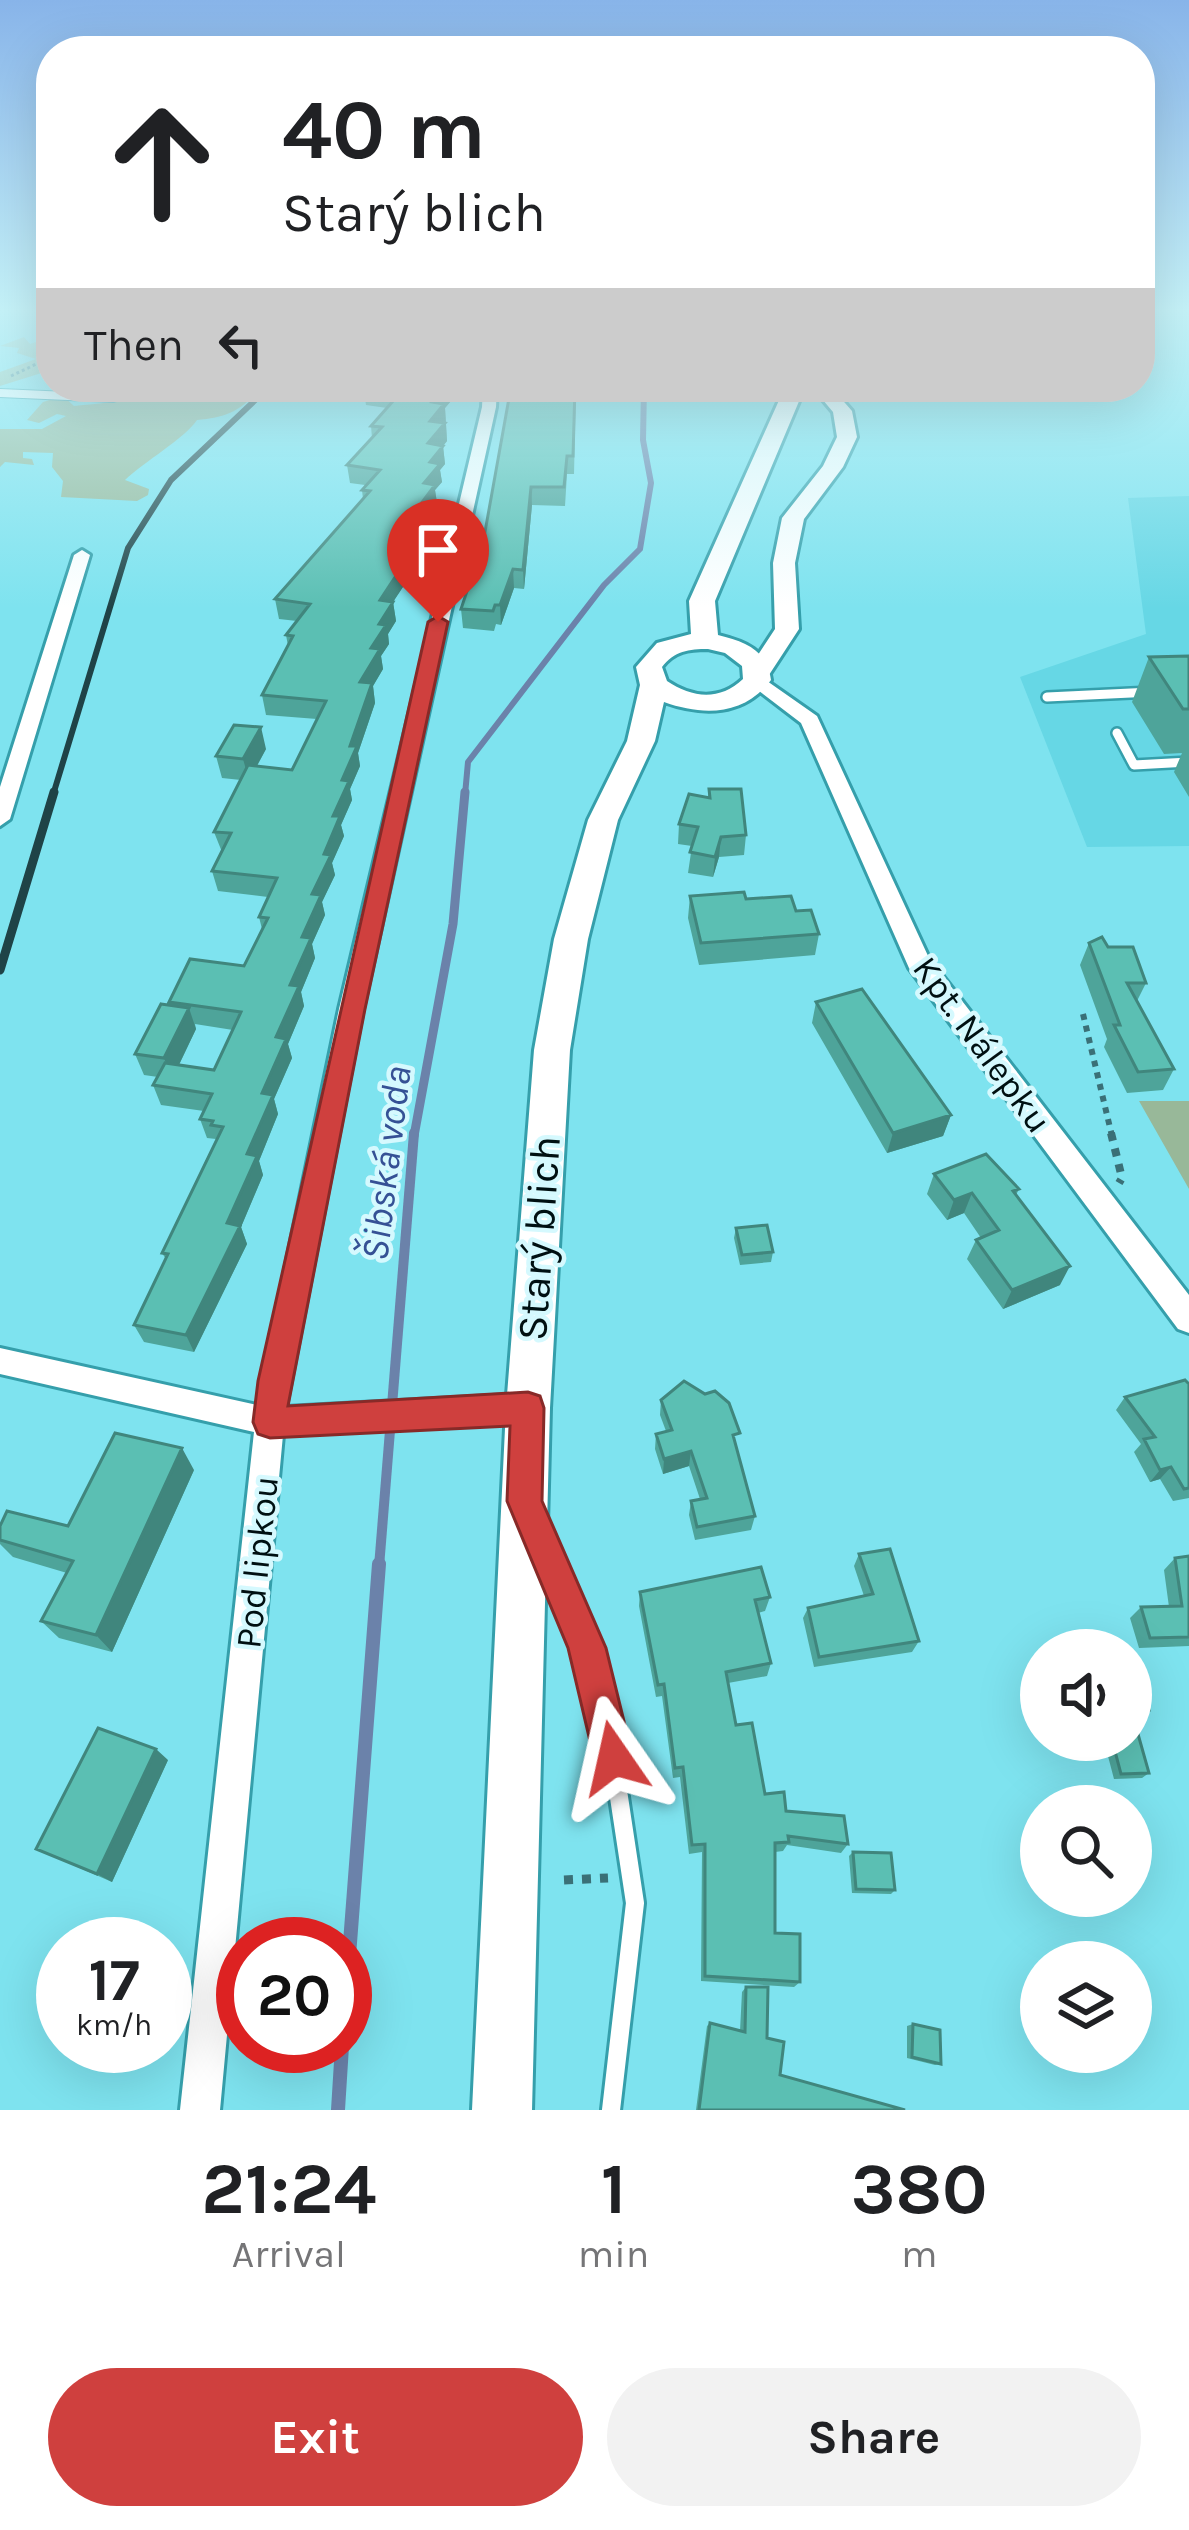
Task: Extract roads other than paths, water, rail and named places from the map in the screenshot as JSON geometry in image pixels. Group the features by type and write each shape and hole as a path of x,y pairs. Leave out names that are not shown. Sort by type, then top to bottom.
{"main road":[{"path":"751,683 747,654 721,644 702,629 702,602 785,410"},
{"path":"640,741 698,703 751,683 779,646 787,629 784,563 793,518 832,467 847,437 842,410"},
{"path":"702,602 684,617 673,645 746,646 773,631 786,612"},
{"name":"Starý blich","path":"502,2110 528,1408 552,1050 571,939 603,820 640,741 654,685 649,667 653,658 673,645"},
{"path":"654,685 680,700 698,703"}],"street":[{"name":"Pod lipkou","path":"200,2110 274,1381 351,1009 488,410"},
{"path":"0,819 82,555"},
{"name":"Kpt. Nálepku","path":"751,683 777,715 821,744 918,962 1189,1319"},
{"path":"0,1361 270,1422 528,1408"}],"lane":[{"path":"1046,697 1165,692"},
{"path":"1117,733 1134,765 1189,762"},
{"path":"524,1501 568,1597 607,1718 632,1876 635,1903 611,2110"}],"waterway":[{"name":"Šibská voda","path":"465,795 468,762 604,585 640,549 651,483 644,410"},
{"name":"Šibská voda","path":"414,1136 453,924 465,792"},
{"name":"Šibská voda","path":"379,1567 414,1133"},
{"name":"Šibská voda","path":"352,1917 379,1564"},
{"name":"Šibská voda","path":"338,2110 340,2073"}],"railway":[{"path":"53,795 128,548 171,480 244,410"},
{"path":"0,970 54,792"}]}
